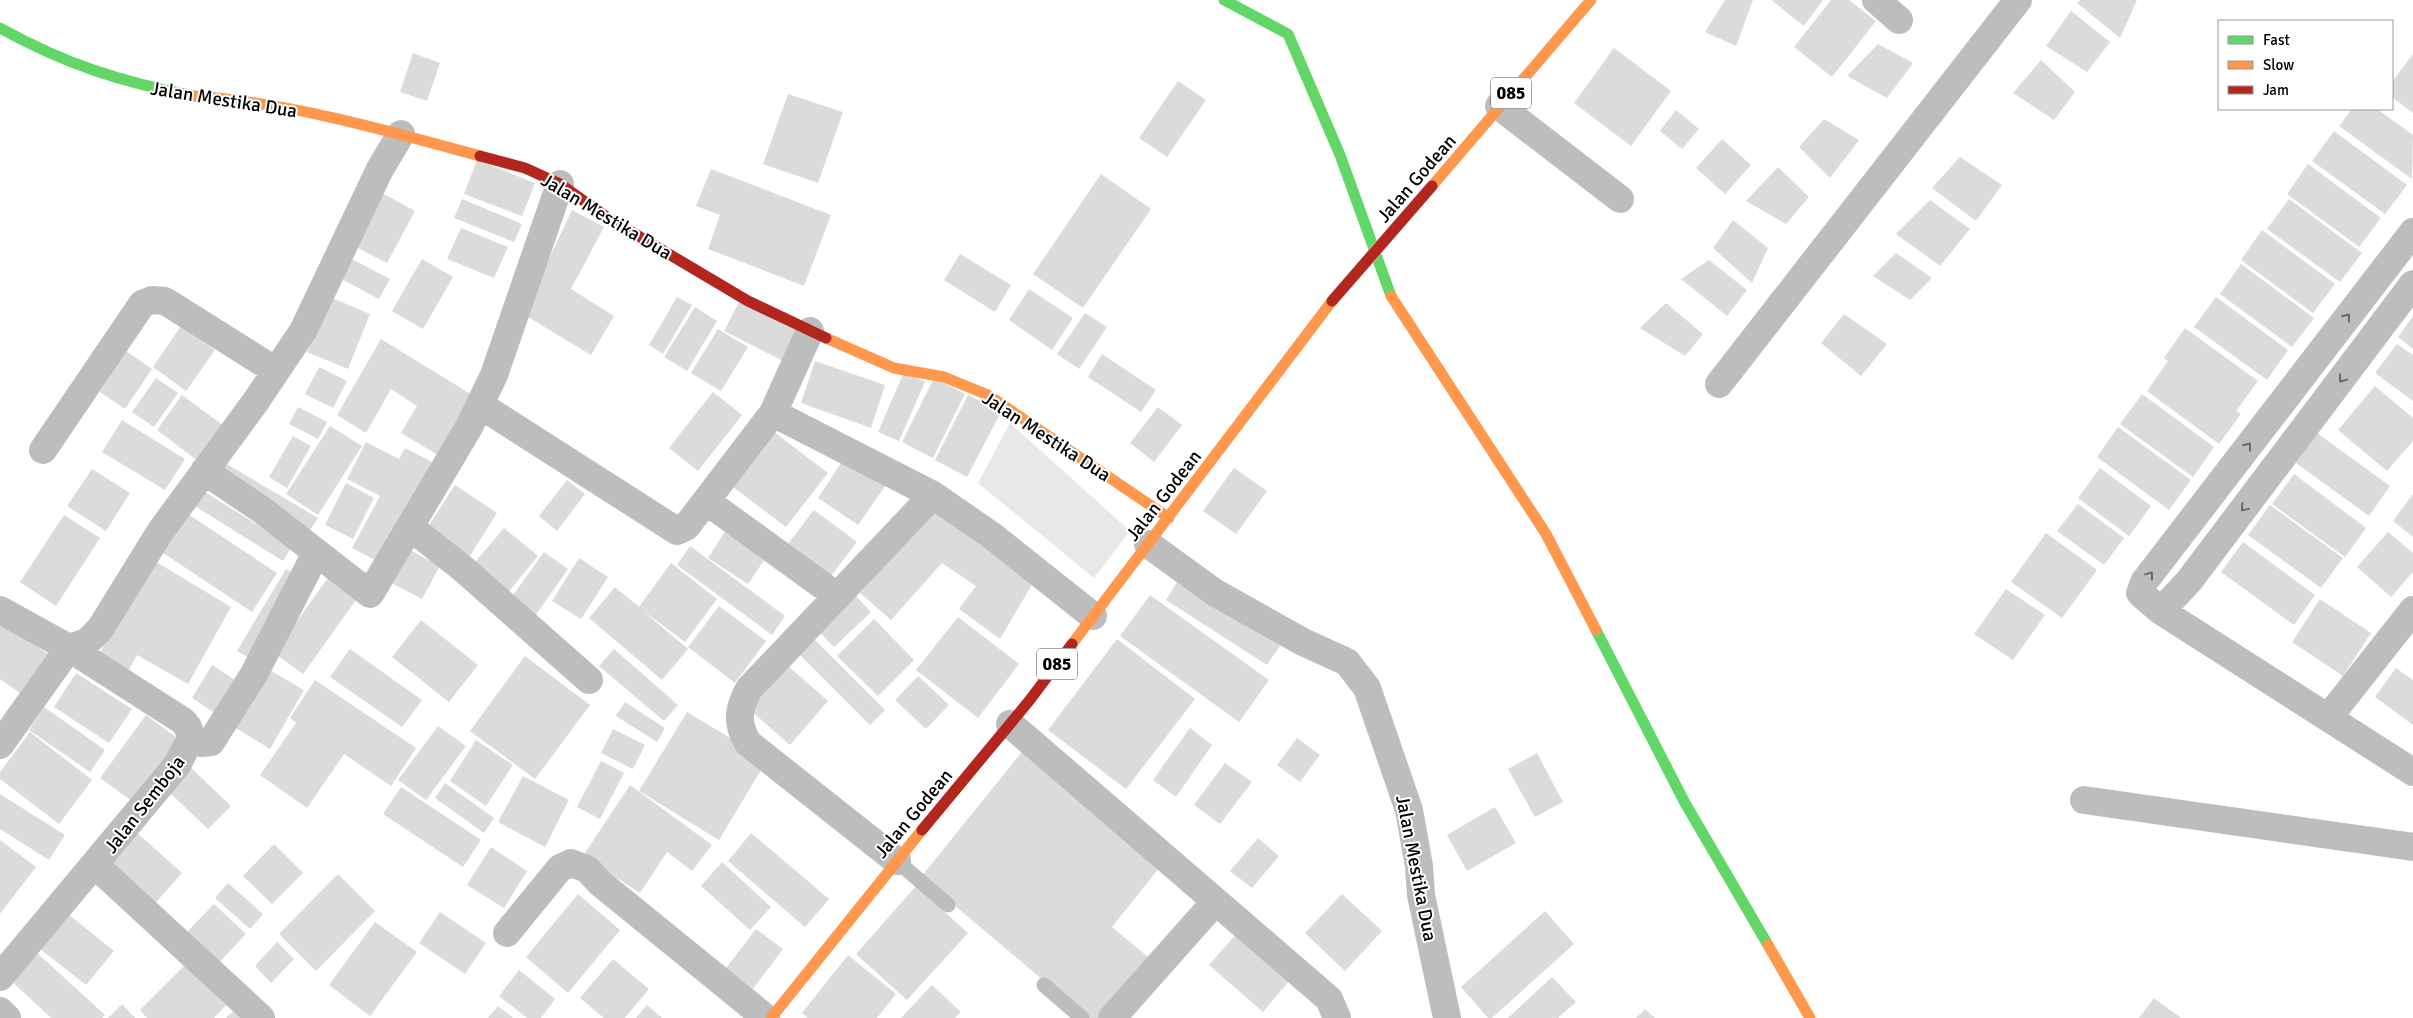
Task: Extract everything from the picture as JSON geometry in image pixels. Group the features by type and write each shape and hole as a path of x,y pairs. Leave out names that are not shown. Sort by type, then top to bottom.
{"street":[{"path":"1224,0 1288,34 1340,155 1387,290 1546,534 1684,803 1810,1018"},
{"name":"Jalan Godean","path":"771,1018 896,861 1010,724 1332,302 1499,106 1558,41 1591,0"},
{"path":"1876,0 1900,20"},
{"path":"1719,384 2018,0"},
{"name":"Jalan Mestika Dua","path":"0,28 66,61 126,82 193,96 238,99 287,108 401,134 525,168 560,184 608,218 748,301 894,368 944,377 988,394 1169,518"},
{"path":"1499,106 1620,199"},
{"path":"0,745 69,648 87,642 100,628 160,532 303,331 380,169 401,134"},
{"path":"204,471 262,510 370,594 480,405 494,375 560,184"},
{"path":"2413,232 2141,587 2140,593 2161,611 2413,772"},
{"path":"2161,611 2188,581 2413,284"},
{"path":"43,450 123,330 142,304 147,302 165,301 276,371"},
{"path":"480,405 677,531 686,528 773,413 810,331"},
{"path":"773,413 933,495 991,535 1093,616"},
{"path":"896,861 748,743 740,730 738,718 741,703 749,689 933,495"},
{"path":"706,501 837,596"},
{"path":"410,527 468,573 589,680"},
{"name":"Jalan Mestika Dua","path":"1148,544 1214,592 1303,642 1347,662 1367,688 1409,810 1419,866 1421,895 1447,1018"},
{"path":"191,738 202,743 211,742 254,674 316,553"},
{"name":"Jalan Semboja","path":"0,610 69,648 183,721 188,727 191,738 178,765 0,977"},
{"path":"2328,718 2413,610"},
{"path":"1010,724 1328,999 1338,1018"},
{"path":"2084,800 2413,846"},
{"path":"507,933 560,868 571,863 587,869 600,883 766,1018"},
{"path":"95,865 261,1018"},
{"path":"1112,1018 1215,902"},
{"path":"0,1011 7,1018"}],"lane":[{"path":"896,861 948,905"},
{"path":"1044,985 1082,1018"}],"shaded area":[{"path":"1010,423 1130,531 1094,578 978,483"}],"building":[{"path":"1725,0 1753,0 1736,46 1705,32"},
{"path":"1771,0 1823,0 1804,26"},
{"path":"1831,0 1849,0 1876,21 1832,77 1794,47"},
{"path":"2080,0 2137,0 2120,38 2077,3"},
{"path":"2071,11 2110,42 2087,72 2046,46"},
{"path":"1878,44 1913,63 1887,98 1847,76"},
{"path":"1614,48 1671,91 1631,146 1574,103"},
{"path":"413,53 440,63 427,101 400,92"},
{"path":"2413,54 2413,113 2393,98 2393,81"},
{"path":"2041,60 2075,92 2054,120 2013,93"},
{"path":"1178,81 1206,100 1167,157 1139,138"},
{"path":"788,94 843,112 818,183 763,164"},
{"path":"1676,110 1699,129 1682,149 1660,131"},
{"path":"2351,110 2378,110 2413,135 2412,179 2339,126"},
{"path":"1824,119 1859,140 1830,178 1799,147"},
{"path":"2334,131 2407,185 2385,214 2312,161"},
{"path":"1722,139 1751,165 1725,194 1696,168"},
{"path":"1960,157 2002,185 1976,221 1932,188"},
{"path":"477,160 535,183 522,216 464,194"},
{"path":"2308,164 2381,218 2359,247 2287,194"},
{"path":"1778,167 1809,197 1786,224 1746,201"},
{"path":"711,169 831,215 804,286 708,249 720,215 696,206"},
{"path":"1101,174 1151,209 1083,308 1033,274"},
{"path":"382,193 415,211 387,263 354,246"},
{"path":"462,199 522,224 514,242 454,218"},
{"path":"2289,199 2362,253 2340,282 2267,229"},
{"path":"1930,200 1970,229 1940,266 1896,234"},
{"path":"572,210 604,227 571,289 614,316 591,355 523,314"},
{"path":"1733,220 1768,248 1752,283 1713,248"},
{"path":"461,228 508,247 494,278 447,259"},
{"path":"2262,230 2335,284 2313,313 2241,260"},
{"path":"1896,253 1932,278 1910,300 1873,276"},
{"path":"960,254 1011,285 995,312 944,280"},
{"path":"344,255 390,279 379,299 334,275"},
{"path":"422,259 453,277 423,329 392,311"},
{"path":"1709,260 1747,290 1727,316 1681,279"},
{"path":"2241,264 2314,318 2292,347 2220,294"},
{"path":"1029,289 1073,318 1052,350 1009,320"},
{"path":"330,297 370,314 348,369 307,352"},
{"path":"677,297 692,305 663,354 649,345"},
{"path":"2216,297 2288,350 2267,380 2194,327"},
{"path":"741,298 804,331 787,363 724,331"},
{"path":"1666,303 1703,334 1685,356 1640,328"},
{"path":"695,307 717,321 687,371 664,357"},
{"path":"1085,313 1107,327 1079,369 1057,354"},
{"path":"1844,314 1887,344 1861,376 1821,343"},
{"path":"2413,316 2413,349 2398,337"},
{"path":"181,326 215,350 186,391 153,367"},
{"path":"2185,328 2258,381 2236,411 2241,414 2219,444 2147,391 2168,361 2164,358"},
{"path":"718,329 748,347 721,391 691,373"},
{"path":"381,339 474,396 438,455 401,433 417,406 391,389 366,433 337,415"},
{"path":"2397,344 2413,355 2413,401 2375,373"},
{"path":"126,351 152,369 125,409 100,392"},
{"path":"1102,354 1156,390 1141,412 1088,377"},
{"path":"815,361 885,385 871,428 801,403"},
{"path":"319,367 347,381 333,408 305,394"},
{"path":"904,372 925,382 899,441 878,432"},
{"path":"156,378 178,393 154,427 132,412"},
{"path":"934,378 965,394 933,458 902,442"},
{"path":"2375,386 2413,418 2413,441 2387,471 2338,430"},
{"path":"713,392 742,415 698,471 669,448"},
{"path":"2142,394 2214,447 2193,477 2120,424"},
{"path":"182,395 224,426 198,461 157,430"},
{"path":"968,395 1001,412 967,477 935,460"},
{"path":"298,407 327,422 318,439 289,424"},
{"path":"1158,407 1182,425 1154,462 1130,443"},
{"path":"122,420 185,459 165,490 102,452"},
{"path":"330,426 362,446 318,515 286,494"},
{"path":"766,426 828,473 786,527 725,481"},
{"path":"2118,427 2191,480 2169,510 2097,457"},
{"path":"2317,433 2390,486 2369,516 2296,463"},
{"path":"293,436 311,446 287,488 269,477"},
{"path":"366,442 399,459 405,448 436,464 383,564 352,548 380,496 347,479"},
{"path":"847,454 888,482 858,525 818,498"},
{"path":"225,463 318,518 310,530 217,475"},
{"path":"1234,468 1267,491 1236,534 1203,511"},
{"path":"2100,468 2151,506 2129,536 2078,498"},
{"path":"92,469 130,493 106,531 67,506"},
{"path":"2294,474 2366,528 2345,557 2272,504"},
{"path":"567,480 585,494 557,531 539,516"},
{"path":"346,483 374,498 353,539 325,525"},
{"path":"455,485 497,513 468,559 425,531"},
{"path":"200,489 292,546 283,561 190,503"},
{"path":"2413,494 2413,537 2393,521"},
{"path":"940,503 1038,574 1000,639 959,609 976,586 942,563 891,620 860,593"},
{"path":"2078,504 2124,538 2104,565 2057,531"},
{"path":"2270,505 2343,558 2321,588 2248,535"},
{"path":"182,510 277,573 252,612 157,549"},
{"path":"814,510 857,542 827,581 784,549"},
{"path":"64,515 100,538 56,606 20,582"},
{"path":"730,524 771,550 748,584 708,558"},
{"path":"504,528 538,556 506,595 471,567"},
{"path":"2388,532 2413,553 2413,572 2391,597 2357,567"},
{"path":"2046,533 2097,570 2062,618 2011,582"},
{"path":"2243,542 2315,595 2294,625 2221,572"},
{"path":"400,545 440,566 422,599 382,578"},
{"path":"690,546 785,616 772,635 677,565"},
{"path":"544,552 568,569 535,616 511,598"},
{"path":"579,558 608,577 581,619 552,601"},
{"path":"153,560 231,607 188,684 137,655 127,673 97,657"},
{"path":"671,563 717,599 685,642 642,610 688,649 662,680 589,618 615,587 639,607"},
{"path":"286,569 299,577 251,659 237,651"},
{"path":"330,575 359,596 303,674 274,653"},
{"path":"1179,579 1281,644 1267,665 1166,600"},
{"path":"2006,589 2045,615 2013,660 1974,634"},
{"path":"852,592 871,612 834,647 815,628"},
{"path":"1150,595 1269,680 1239,722 1120,636"},
{"path":"2320,599 2371,633 2343,676 2292,642"},
{"path":"719,606 766,641 735,683 688,647"},
{"path":"958,617 1019,664 978,718 916,670"},
{"path":"874,619 914,660 878,696 837,656"},
{"path":"0,620 48,654 20,693 0,679"},
{"path":"421,620 478,665 449,702 392,657"},
{"path":"807,632 885,710 870,725 793,648"},
{"path":"1117,639 1195,699 1126,789 1048,730"},
{"path":"350,649 422,700 402,727 330,677"},
{"path":"614,649 678,705 664,721 599,666"},
{"path":"525,656 590,705 535,779 470,731"},
{"path":"212,665 243,685 222,718 192,698"},
{"path":"788,666 828,701 790,745 750,710"},
{"path":"2396,668 2413,680 2413,725 2375,697"},
{"path":"268,669 304,690 270,749 234,727"},
{"path":"76,673 132,709 109,743 54,707"},
{"path":"918,676 949,705 926,729 895,700"},
{"path":"315,680 416,748 391,786 344,754 307,808 260,775 296,723 290,718"},
{"path":"625,702 665,728 657,742 616,716"},
{"path":"44,707 105,750 90,772 29,730"},
{"path":"687,712 767,760 719,840 639,791"},
{"path":"146,715 184,743 139,806 100,778"},
{"path":"438,726 466,746 426,800 398,780"},
{"path":"1190,728 1212,745 1176,797 1153,780"},
{"path":"613,729 645,745 633,769 601,753"},
{"path":"30,732 92,780 59,824 0,779 0,772"},
{"path":"1297,738 1320,755 1300,782 1277,765"},
{"path":"476,740 513,765 486,806 450,781"},
{"path":"1025,748 1164,862 1112,927 1153,961 1106,1018 1088,1018 921,877"},
{"path":"1537,753 1563,802 1535,817 1508,769"},
{"path":"601,761 624,773 600,819 577,807"},
{"path":"1225,763 1252,782 1220,824 1194,805"},
{"path":"187,764 231,806 208,829 165,788"},
{"path":"523,776 569,800 545,847 498,822"},
{"path":"445,783 494,818 484,833 435,798"},
{"path":"630,785 712,845 692,871 667,852 640,893 583,856"},
{"path":"401,787 481,840 463,867 383,814"},
{"path":"0,794 65,835 49,860 0,829"},
{"path":"1495,807 1516,843 1467,871 1447,835"},
{"path":"136,832 182,873 151,908 105,867"},
{"path":"751,833 829,899 805,927 728,861"},
{"path":"1258,838 1279,856 1252,888 1230,871"},
{"path":"0,840 36,867 0,914"},
{"path":"274,844 303,873 272,904 243,876"},
{"path":"491,847 527,871 504,908 467,885"},
{"path":"722,862 771,907 750,930 701,886"},
{"path":"338,874 375,911 316,971 279,934"},
{"path":"228,883 263,914 250,929 215,898"},
{"path":"916,886 968,933 907,1000 856,954"},
{"path":"578,894 620,930 568,993 526,957"},
{"path":"1342,894 1382,931 1345,971 1305,933"},
{"path":"214,904 246,934 215,967 183,936"},
{"path":"1545,911 1574,944 1492,1018 1488,1018 1461,987"},
{"path":"440,912 486,943 465,974 419,943"},
{"path":"68,914 114,951 86,985 40,949"},
{"path":"375,922 417,952 370,1016 329,985"},
{"path":"756,929 783,949 753,989 726,968"},
{"path":"1238,932 1290,980 1263,1012 1209,965"},
{"path":"277,942 294,959 271,983 255,966"},
{"path":"34,950 105,1015 102,1018 51,1018 8,978"},
{"path":"848,955 896,994 877,1018 808,1018 802,1013"},
{"path":"613,959 649,989 625,1018 604,1018 580,998"},
{"path":"186,964 226,1005 214,1018 147,1018 140,1010"},
{"path":"519,970 555,999 541,1018 527,1018 499,996"},
{"path":"1552,977 1576,1002 1558,1018 1508,1018"},
{"path":"932,985 961,1012 955,1018 901,1018"},
{"path":"2154,998 2181,1018 2139,1018"},
{"path":"122,1004 135,1018 108,1018"},
{"path":"647,1005 662,1018 636,1018"},
{"path":"498,1006 513,1018 488,1018"},
{"path":"237,1008 248,1018 226,1018"},
{"path":"1645,1009 1655,1018 1636,1018"}],"traffic: fast":[{"path":"1224,0 1288,34 1340,155 1391,296"},
{"path":"0,28 71,62 142,85 194,96"},
{"path":"1596,630 1685,803 1768,945"}],"traffic: slow":[{"path":"1432,186 1591,0"},
{"path":"194,96 302,111 374,127 480,156"},
{"path":"1391,296 1546,534 1596,630"},
{"path":"1072,644 1332,301"},
{"path":"826,338 894,368 944,377 988,395 1169,518"},
{"path":"771,1018 922,830"},
{"path":"1768,945 1810,1018"}],"traffic: jam":[{"path":"480,156 525,168 560,184 608,218 748,301 826,338"},
{"path":"1332,301 1432,186"},
{"path":"922,830 1029,701 1072,644"}]}
